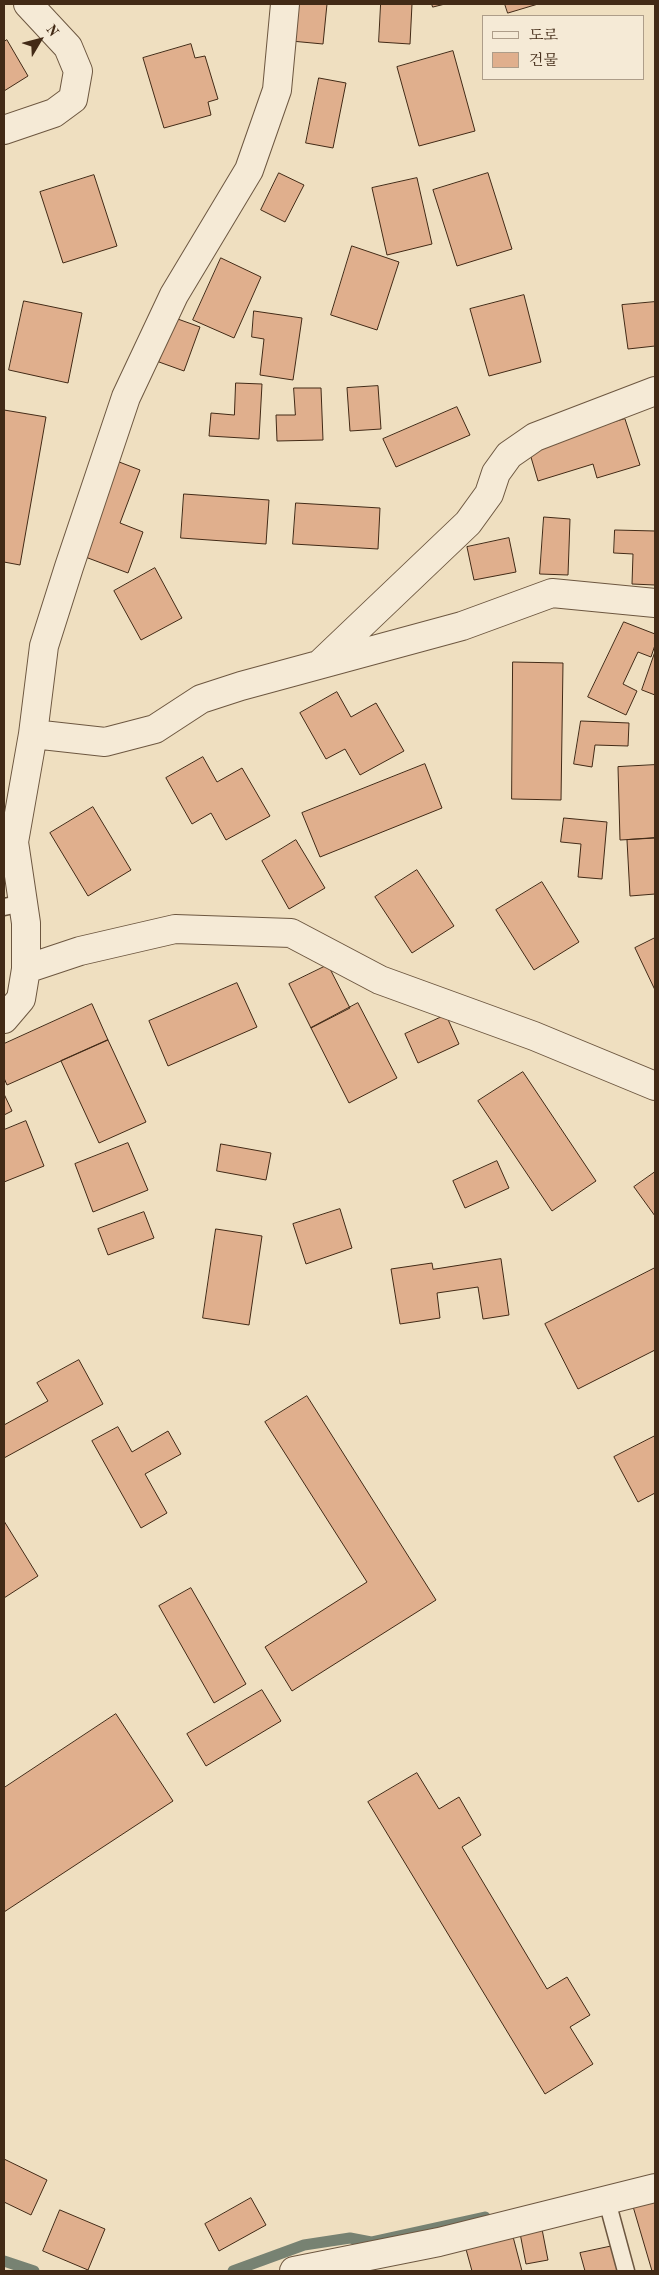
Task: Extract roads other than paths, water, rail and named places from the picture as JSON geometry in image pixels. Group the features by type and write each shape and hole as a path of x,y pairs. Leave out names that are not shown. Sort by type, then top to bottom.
{"street":[{"path":"4,130 54,113 73,99 78,71 68,47 28,4"},
{"path":"4,1019 21,999 26,969 26,923 13,905 14,842 33,734 44,646 68,567 126,397 174,295 249,170 277,90 285,4"},
{"path":"317,666 468,523 489,494 496,474 509,455 535,437 655,391"},
{"path":"33,734 106,742 155,729 202,699 241,686 462,626 552,593 655,603"},
{"path":"26,969 80,951 175,929 291,934 380,980 534,1036 655,1086"},
{"path":"294,2271 439,2242 655,2188"}],"lane":[{"path":"606,2201 626,2271"}],"waterway":[{"path":"233,2271 304,2245 350,2238 371,2242 485,2217"},
{"path":"4,2261 34,2271"}]}
